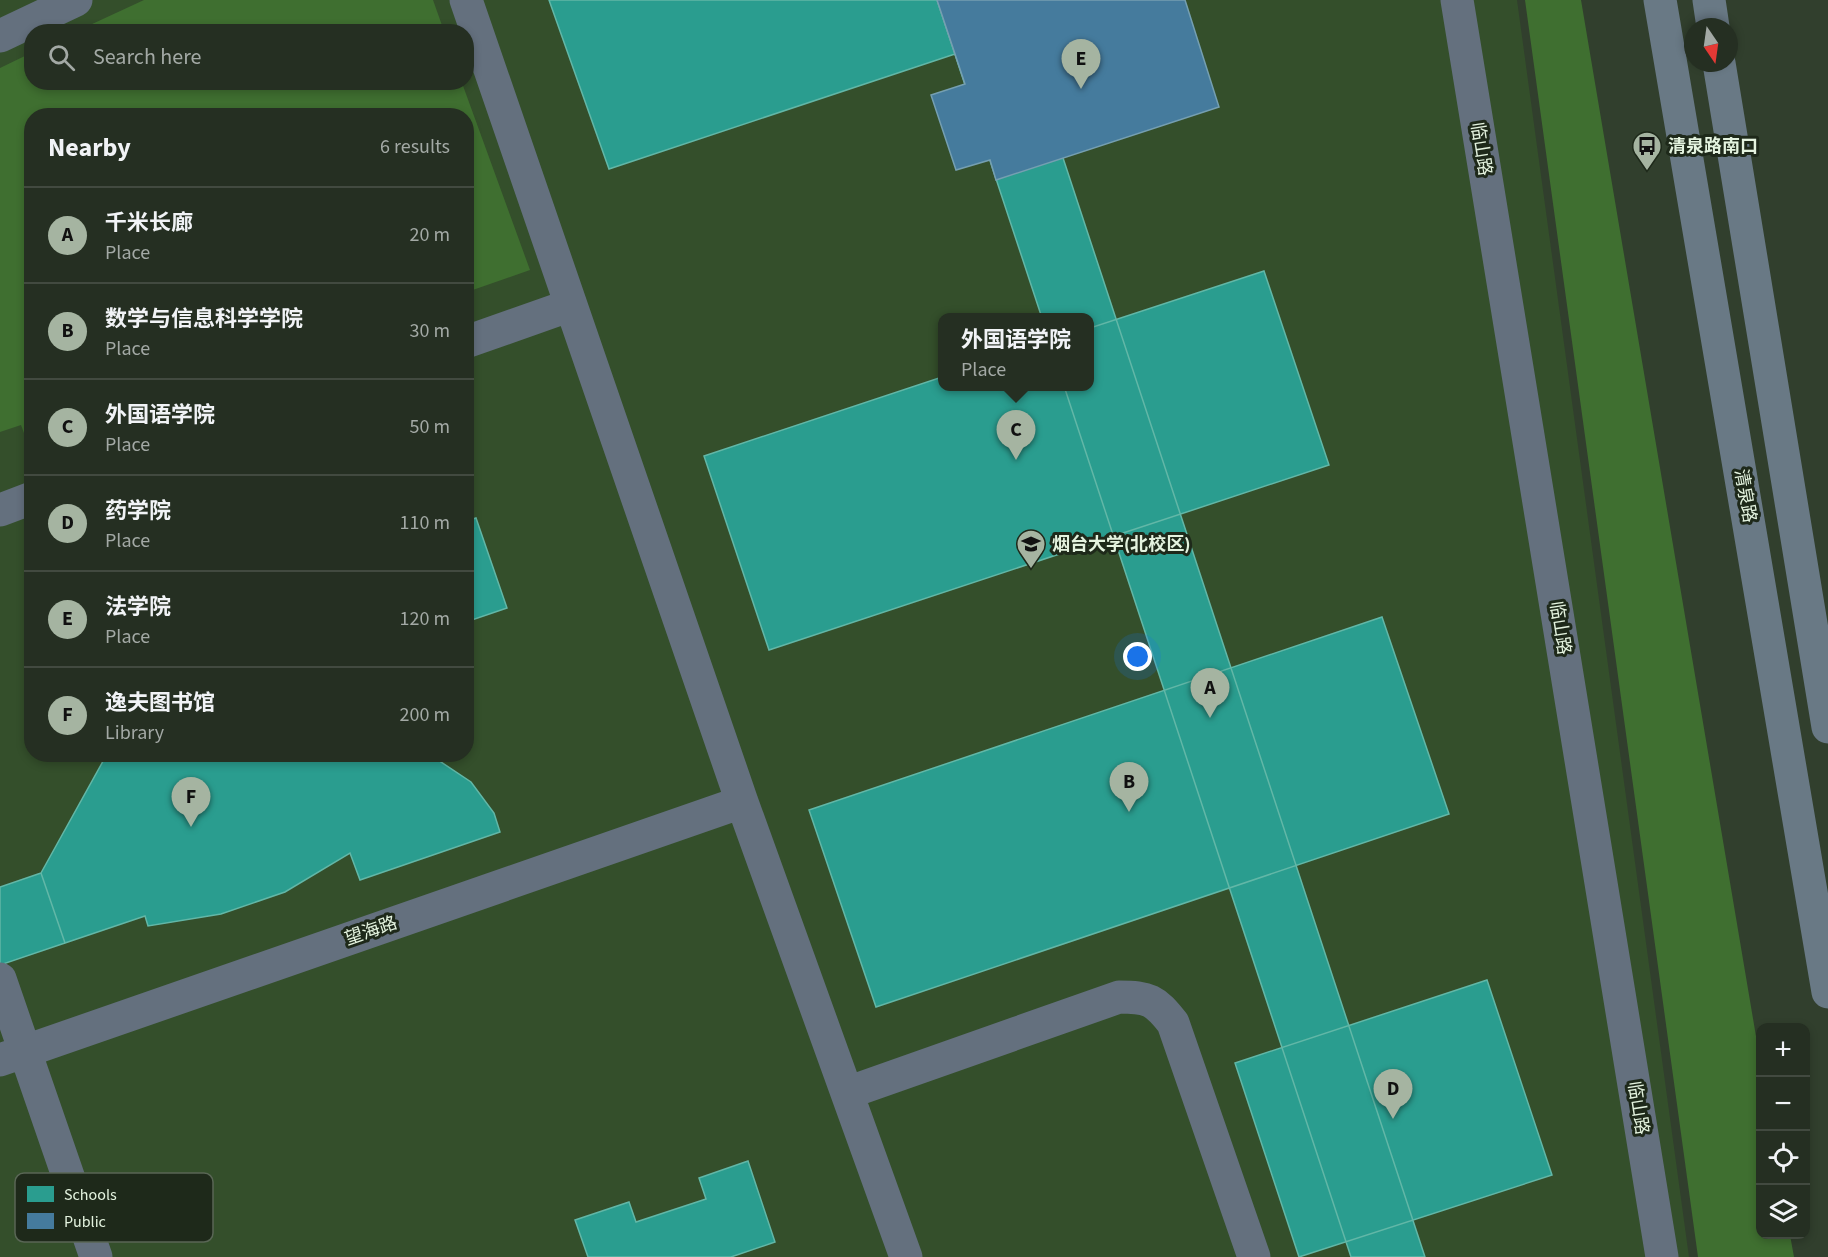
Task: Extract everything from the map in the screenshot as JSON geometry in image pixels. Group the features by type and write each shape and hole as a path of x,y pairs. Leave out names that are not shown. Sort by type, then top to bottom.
{"main road":[{"name":"清泉路","path":"1660,0 1828,992"},
{"path":"1709,0 1712,18"},
{"path":"1720,72 1828,727"}],"street":[{"path":"25,24 76,0"},
{"path":"466,0 742,802 906,1257"},
{"name":"临山路","path":"1457,0 1662,1257"},
{"path":"0,36 24,25"},
{"path":"474,339 571,305"},
{"path":"0,510 24,501"},
{"name":"望海路","path":"12,1056 742,802"},
{"path":"0,979 12,1056 61,1173"},
{"path":"847,1093 1119,997 1143,997 1159,1005 1173,1023 1254,1257"},
{"path":"90,1242 96,1257"}],"shaded area":[{"name":"烟台大学(北校区)","path":"0,0 1517,0 1689,1257 0,1257"},
{"path":"144,0 433,0 442,24 92,24"},
{"path":"1525,0 1581,0 1756,1036 1756,1239 1791,1239 1794,1257 1698,1257"},
{"path":"24,56 24,90 465,90 471,108 24,108 24,433 21,425 0,432 0,68"},
{"path":"474,116 530,270 474,290"}],"building: Schools":[{"path":"549,0 937,0 955,54 609,169"},
{"path":"937,0 1011,0 1425,1257 1351,1257 1066,391 1094,391 1094,313 1040,313"},
{"path":"1264,271 1329,465 769,650 704,456 938,378 938,391 1094,391 1094,327"},
{"path":"476,518 507,608 474,619 474,519"},
{"path":"1382,617 1449,814 876,1007 809,810"},
{"path":"103,762 441,762 471,782 494,813 500,832 360,880 350,853 285,892 221,914 148,926 145,916 65,943 41,873"},
{"path":"41,873 65,943 0,965 0,887"},
{"path":"1487,980 1552,1175 1299,1257 1235,1063"},
{"path":"748,1161 775,1242 731,1257 588,1257 575,1220 629,1202 636,1222 706,1199 699,1178"}],"building: Public":[{"path":"937,0 1185,0 1219,107 996,180 990,160 956,170 931,95 965,84"}],"place":[{"name":"法学院","path":"1081,89"},
{"name":"清泉路南口","path":"1647,172"},
{"name":"外国语学院","path":"1016,460"},
{"name":"烟台大学(北校区)","path":"1031,570"},
{"name":"千米长廊","path":"1210,718"},
{"name":"数学与信息科学学院","path":"1129,812"},
{"name":"逸夫图书馆","path":"191,827"},
{"name":"药学院","path":"1393,1119"}]}
